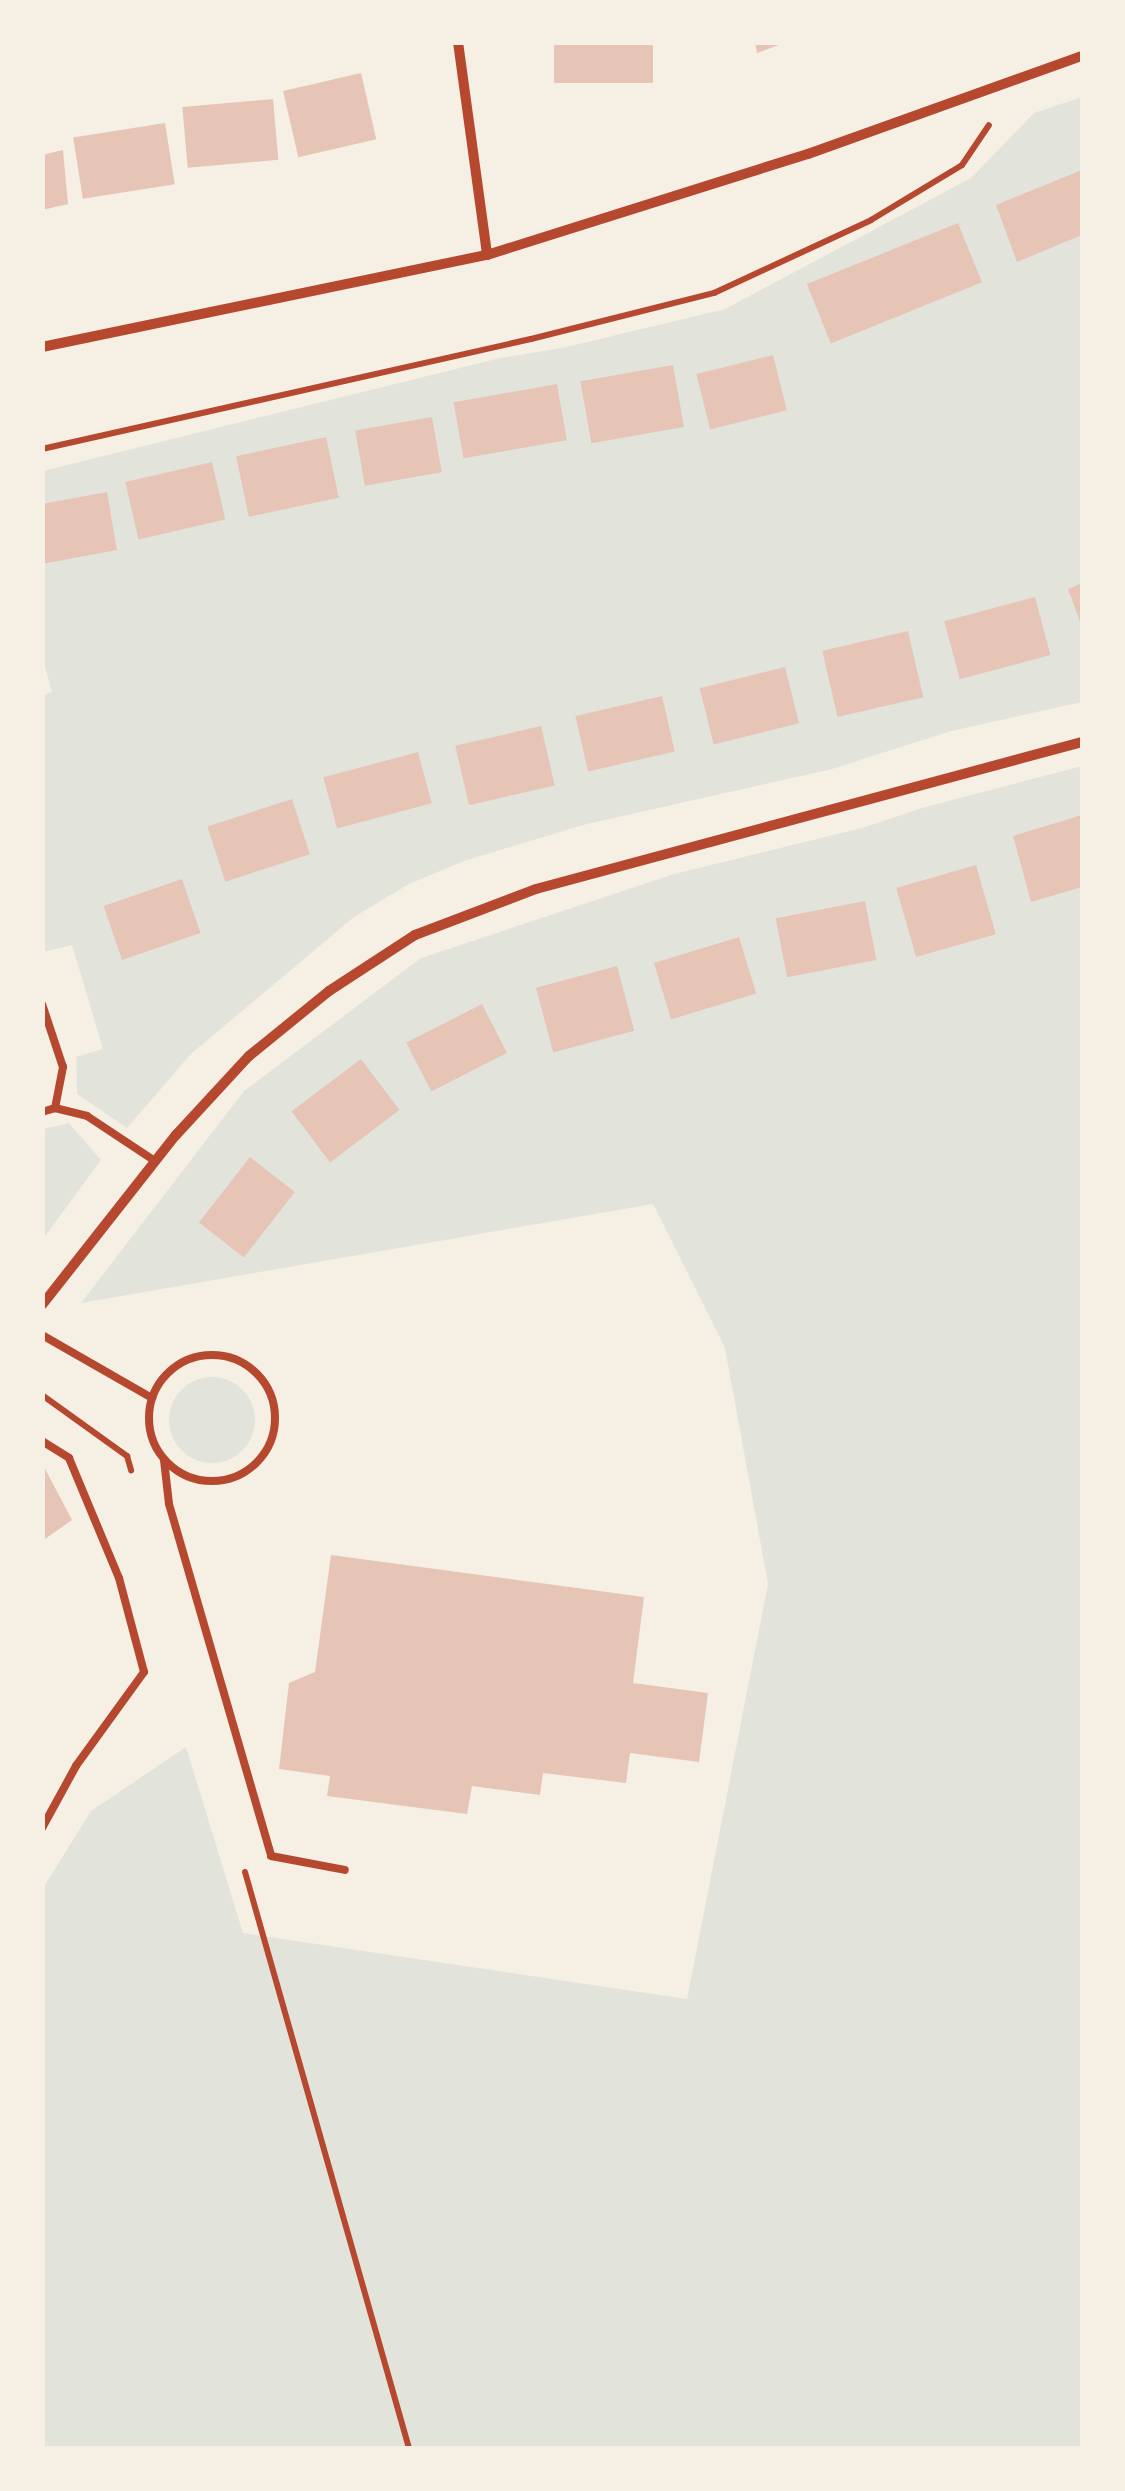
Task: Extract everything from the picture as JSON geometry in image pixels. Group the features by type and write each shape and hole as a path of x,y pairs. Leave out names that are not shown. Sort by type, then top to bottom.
{"street":[{"path":"458,42 486,256"},
{"path":"42,346 486,256 808,154 1082,56"},
{"path":"42,1305 155,1161 249,1056 329,991 415,935 536,889 1082,742"}],"lane":[{"path":"42,1004 63,1067 54,1108"},
{"path":"42,1112 54,1108 86,1116 155,1161"},
{"path":"42,1335 152,1398"},
{"path":"164,1460 198,1480 238,1476 268,1450 275,1410 258,1374 240,1361 219,1354 178,1364 162,1379 152,1398 148,1420 152,1441 164,1460 168,1504 271,1856 345,1870"},
{"path":"42,1441 68,1458 119,1578 144,1672 76,1766 42,1828"}],"path":[{"path":"42,449 531,339 714,293 871,220 962,165 1020,78"},
{"path":"42,1395 127,1456 132,1475"},
{"path":"240,1856 408,2448"}],"shaded area":[{"path":"1082,97 1082,702 951,731 832,769 583,825 464,861 409,884 354,917 191,1054 127,1128 77,1094 76,1057 103,1049 72,945 43,952 42,696 52,692 42,656 43,471 500,358 562,348 725,309 971,178 1034,113"},
{"path":"1082,766 1082,2448 43,2448 42,1890 91,1811 186,1747 243,1933 687,1999 768,1584 725,1348 653,1204 81,1303 244,1091 421,958 674,874 862,828"},
{"path":"69,1123 101,1160 43,1239 43,1129"},
{"path":"204,1377 220,1377 243,1389 252,1403 252,1437 243,1451 220,1463 204,1463 188,1456 176,1444 169,1428 169,1412 176,1396 188,1384"}],"building":[{"path":"554,42 653,42 653,83 554,83"},
{"path":"755,42 784,42 784,43 757,53"},
{"path":"361,73 376,139 298,157 283,91"},
{"path":"273,99 278,160 188,168 182,107"},
{"path":"165,123 175,184 83,199 73,138"},
{"path":"63,150 68,204 42,210 42,155"},
{"path":"1082,170 1082,235 1017,262 996,205"},
{"path":"958,223 982,282 831,343 807,284"},
{"path":"773,355 787,410 710,429 696,374"},
{"path":"673,365 684,427 591,443 580,381"},
{"path":"557,384 567,440 463,458 454,402"},
{"path":"432,417 442,472 365,486 355,431"},
{"path":"326,437 339,498 249,517 236,456"},
{"path":"212,462 225,519 139,540 125,482"},
{"path":"107,492 117,550 42,564 42,504"},
{"path":"1082,583 1082,627 1068,589"},
{"path":"1035,597 1051,655 960,679 944,621"},
{"path":"908,631 923,697 838,717 822,651"},
{"path":"785,667 799,723 714,745 700,688"},
{"path":"662,696 675,752 588,772 575,716"},
{"path":"541,726 555,785 469,805 455,746"},
{"path":"418,752 432,803 337,829 323,777"},
{"path":"292,799 310,854 225,882 207,827"},
{"path":"1082,815 1082,887 1031,902 1013,836"},
{"path":"976,865 996,934 916,957 896,888"},
{"path":"182,879 201,933 122,960 104,906"},
{"path":"865,901 876,960 787,977 776,918"},
{"path":"739,937 756,993 671,1019 654,963"},
{"path":"617,966 634,1031 553,1052 536,988"},
{"path":"482,1004 507,1053 431,1092 406,1043"},
{"path":"361,1059 400,1110 330,1162 292,1111"},
{"path":"250,1157 295,1192 244,1257 199,1222"},
{"path":"42,1463 72,1520 42,1541"},
{"path":"331,1555 644,1597 633,1683 708,1693 699,1762 630,1753 626,1783 543,1773 540,1795 472,1786 467,1814 327,1796 330,1776 279,1769 289,1683 315,1672"}]}
